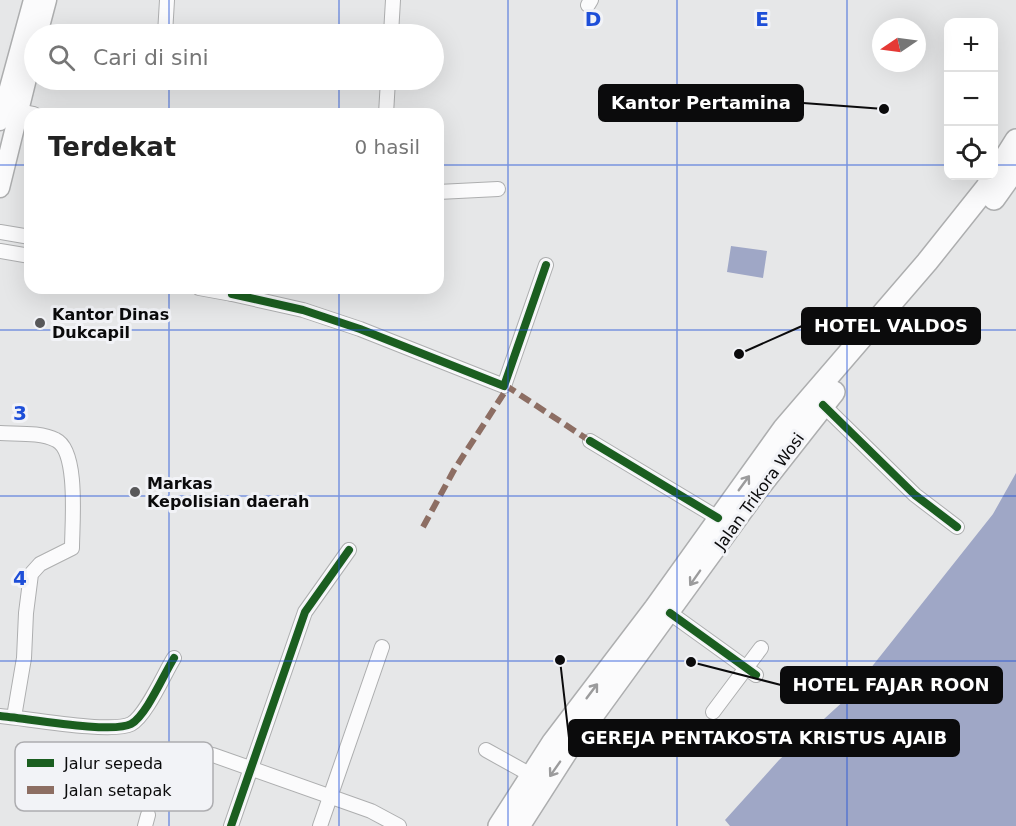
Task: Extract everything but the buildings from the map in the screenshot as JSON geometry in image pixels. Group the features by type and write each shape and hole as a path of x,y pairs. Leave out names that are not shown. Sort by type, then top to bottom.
{"highway":[{"name":"Jalan Trikora Wosi","path":"499,826 531,775 646,633 670,613 757,490 823,405 935,273 1004,177 1016,140"},
{"name":"Jalan Trikora Wosi","path":"519,826 646,633 718,518 784,428 927,262 1004,177"}],"main road":[{"path":"29,24 33,0"},
{"path":"41,24 47,0"},
{"path":"1,177 20,118 17,87 24,49"},
{"path":"17,87 24,72"}],"street":[{"path":"166,24 167,0"},
{"path":"392,24 393,0"},
{"path":"386,108 387,90"},
{"path":"444,192 498,189"},
{"path":"0,232 24,236"},
{"path":"0,251 24,255"},
{"path":"244,294 360,329 504,386 546,264"},
{"path":"823,405 915,495 957,527"},
{"path":"0,433 56,440 64,446 71,466 72,548 40,564 32,574 26,613 24,658 7,717 90,726 120,727 131,724 141,714 174,658"},
{"path":"590,441 718,518"},
{"path":"231,826 305,612 349,550"},
{"path":"670,613 751,671"},
{"path":"320,826 382,647"},
{"path":"713,712 751,671 761,648"},
{"path":"486,750 531,775"},
{"path":"213,755 371,811 399,826"}],"water":[{"path":"731,246 767,251 763,278 727,272"},
{"path":"1016,473 1016,826 730,826 725,820 779,760 847,698 993,514"}],"marked path":[{"path":"505,385 590,441"},
{"path":"423,527 454,470 508,387"}],"cycle path":[{"path":"232,294 303,310 360,329 504,386 546,265"},
{"path":"823,405 915,495 957,527"},
{"path":"590,441 718,518"},
{"path":"231,826 305,612 349,550"},
{"path":"670,613 756,675"},
{"path":"0,716 88,726 121,727 131,724 149,704 174,658"}],"place":[{"name":"Kantor Pertamina","path":"884,109"},
{"name":"Kantor Dinas Dukcapil","path":"40,323"},
{"name":"HOTEL VALDOS","path":"739,354"},
{"name":"Markas Kepolisian daerah","path":"135,492"},
{"name":"GEREJA PENTAKOSTA KRISTUS AJAIB","path":"560,660"},
{"name":"HOTEL FAJAR ROON","path":"691,662"}]}
